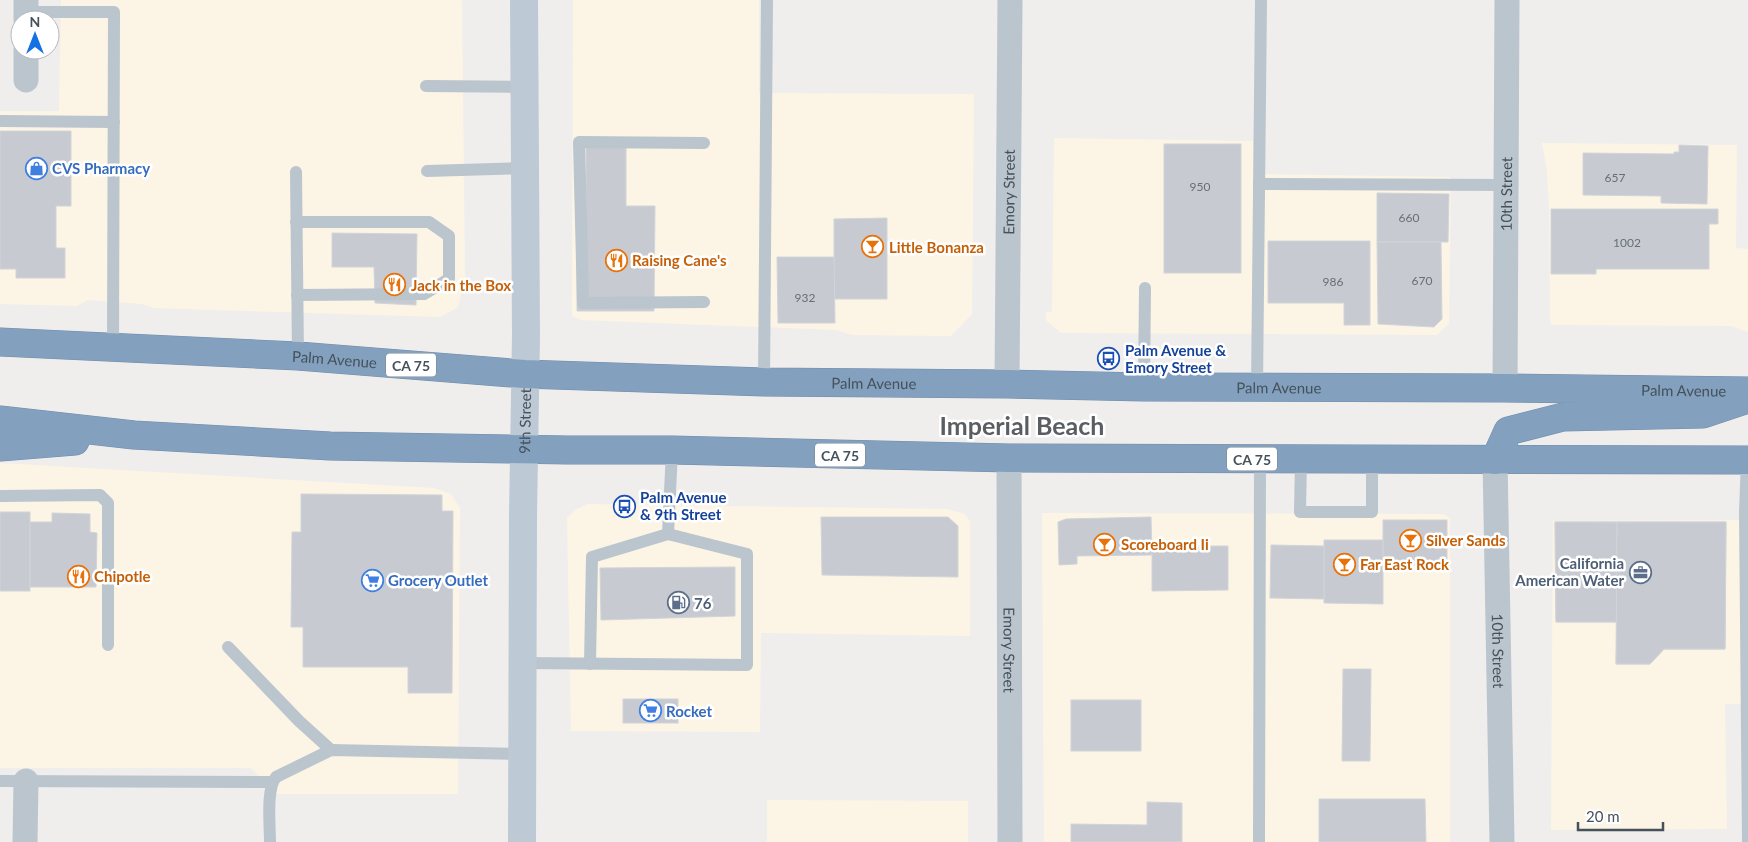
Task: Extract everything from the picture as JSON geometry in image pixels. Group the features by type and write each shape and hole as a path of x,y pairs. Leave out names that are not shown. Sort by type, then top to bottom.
{"highway":[{"name":"Palm Avenue","path":"0,342 298,356 524,374 764,382 1144,387 1748,391"},
{"path":"1495,460 1508,431 1563,417 1703,414 1748,399"},
{"name":"CA 75","path":"0,420 134,435 330,446 672,450 1009,458 1719,460 1748,455"},
{"path":"0,448 134,435"}],"street":[{"name":"9th Street","path":"522,842 524,374 526,335 524,0"},
{"name":"Emory Street","path":"1007,384 1010,0"},
{"name":"10th Street","path":"1505,388 1507,0"},
{"path":"26,60 26,80"},
{"name":"Emory Street","path":"1009,458 1010,842"},
{"name":"10th Street","path":"1495,460 1502,842"},
{"path":"25,842 26,781"}],"lane":[{"path":"764,382 767,0"},
{"path":"1257,387 1261,0"},
{"path":"60,11 114,12 113,348"},
{"path":"426,86 525,87"},
{"path":"0,121 114,122"},
{"path":"704,143 580,142 583,303 704,302"},
{"path":"427,171 525,168"},
{"path":"296,172 298,356"},
{"path":"1259,184 1506,185"},
{"path":"296,222 429,222 449,236 449,279 424,294 297,295"},
{"path":"1144,387 1145,288"},
{"path":"668,534 672,450"},
{"path":"1748,455 1745,512 1748,842"},
{"path":"1259,842 1260,459"},
{"path":"1301,459 1300,512 1372,512 1372,459"},
{"path":"0,496 100,495 108,503 108,644"},
{"path":"523,663 590,664 748,665 747,554 668,534 592,557 590,664"},
{"path":"228,647 299,721 331,750"},
{"path":"270,842 272,782 276,777 331,750 523,754"},
{"path":"0,781 272,782"}],"shaded area":[{"path":"61,0 462,0 465,278 458,307 440,317 153,308 142,304 88,300 77,306 0,304 0,111 59,111"},
{"path":"573,0 759,0 759,93 974,94 972,314 951,336 852,335 837,330 581,320 572,316"},
{"path":"1054,138 1253,141 1253,174 1451,177 1449,324 1437,335 1061,333 1046,320 1046,312 1052,312"},
{"path":"1542,143 1737,145 1736,248 1748,249 1748,332 1731,326 1552,325 1550,321 1547,171"},
{"path":"0,463 434,488 451,494 460,508 458,794 277,794 251,768 0,768"},
{"path":"587,504 947,509 965,514 970,522 970,636 761,633 760,732 571,731 567,518 575,510"},
{"path":"1042,513 1443,514 1450,518 1450,842 1044,842"},
{"path":"1748,520 1748,704 1725,704 1727,829 1551,830 1553,521"},
{"path":"767,800 968,801 968,842 767,842"}],"building":[{"name":"CVS Pharmacy","path":"0,131 71,131 71,206 56,206 56,248 65,248 65,278 16,278 16,269 0,269"},
{"name":"Raising Cane's","path":"586,142 626,142 626,206 655,206 654,311 577,311 577,208 586,209"},
{"path":"1164,144 1241,144 1241,273 1164,273"},
{"path":"1679,145 1708,146 1707,204 1661,203 1661,196 1583,195 1583,153 1674,154 1674,152 1679,152"},
{"path":"1377,193 1449,194 1448,242 1377,242"},
{"path":"1551,209 1718,209 1718,224 1709,224 1709,269 1596,269 1596,274 1551,274"},
{"path":"887,218 887,299 834,299 834,219"},
{"name":"Jack in the Box","path":"332,233 417,234 416,305 375,303 374,267 332,267"},
{"path":"1268,241 1370,241 1370,325 1344,325 1344,303 1268,303"},
{"path":"1377,242 1441,242 1442,319 1434,327 1378,324"},
{"path":"777,257 834,257 835,323 778,323"},
{"name":"Grocery Outlet","path":"301,494 442,495 442,511 453,511 452,693 408,693 408,667 303,667 303,627 291,627 292,532 301,532"},
{"path":"0,512 30,512 30,591 0,591"},
{"path":"52,513 90,514 90,532 97,533 96,587 30,587 30,522 52,522"},
{"path":"821,517 948,517 958,526 958,577 822,575"},
{"path":"1151,517 1152,555 1077,556 1077,564 1059,565 1058,522 1066,519"},
{"path":"1383,520 1447,520 1447,565 1383,565"},
{"name":"California American Water","path":"1555,522 1726,522 1725,649 1664,649 1650,664 1616,664 1617,622 1556,622"},
{"path":"1555,522 1617,522 1617,622 1556,622"},
{"name":"California American Water","path":"1617,522 1726,522 1725,649 1664,649 1650,664 1616,664"},
{"path":"1324,540 1383,540 1383,604 1324,603"},
{"path":"1271,545 1324,546 1324,599 1270,598"},
{"path":"1152,546 1228,546 1228,590 1152,591"},
{"path":"735,567 735,616 601,620 600,568"},
{"path":"1343,669 1371,669 1370,761 1342,761"},
{"name":"Rocket","path":"623,699 678,699 678,723 623,723"},
{"path":"1071,700 1141,700 1141,751 1071,751"},
{"path":"1319,799 1425,799 1426,842 1319,842"},
{"path":"1147,802 1182,803 1182,842 1071,842 1071,824 1147,825"}],"place":[{"name":"CVS Pharmacy","path":"36,168"},
{"name":"Little Bonanza","path":"873,247"},
{"name":"Raising Cane's","path":"616,260"},
{"name":"Jack in the Box","path":"395,285"},
{"name":"Palm Avenue & Emory Street","path":"1109,359"},
{"name":"Palm Avenue & 9th Street","path":"624,506"},
{"name":"Silver Sands","path":"1410,540"},
{"name":"Scoreboard Ii","path":"1105,544"},
{"name":"Far East Rock","path":"1344,564"},
{"name":"California American Water","path":"1640,572"},
{"name":"Chipotle","path":"78,576"},
{"name":"Grocery Outlet","path":"372,580"},
{"name":"76","path":"678,603"},
{"name":"Rocket","path":"650,711"}],"district":[{"name":"Imperial Beach","path":"1022,425"}]}
